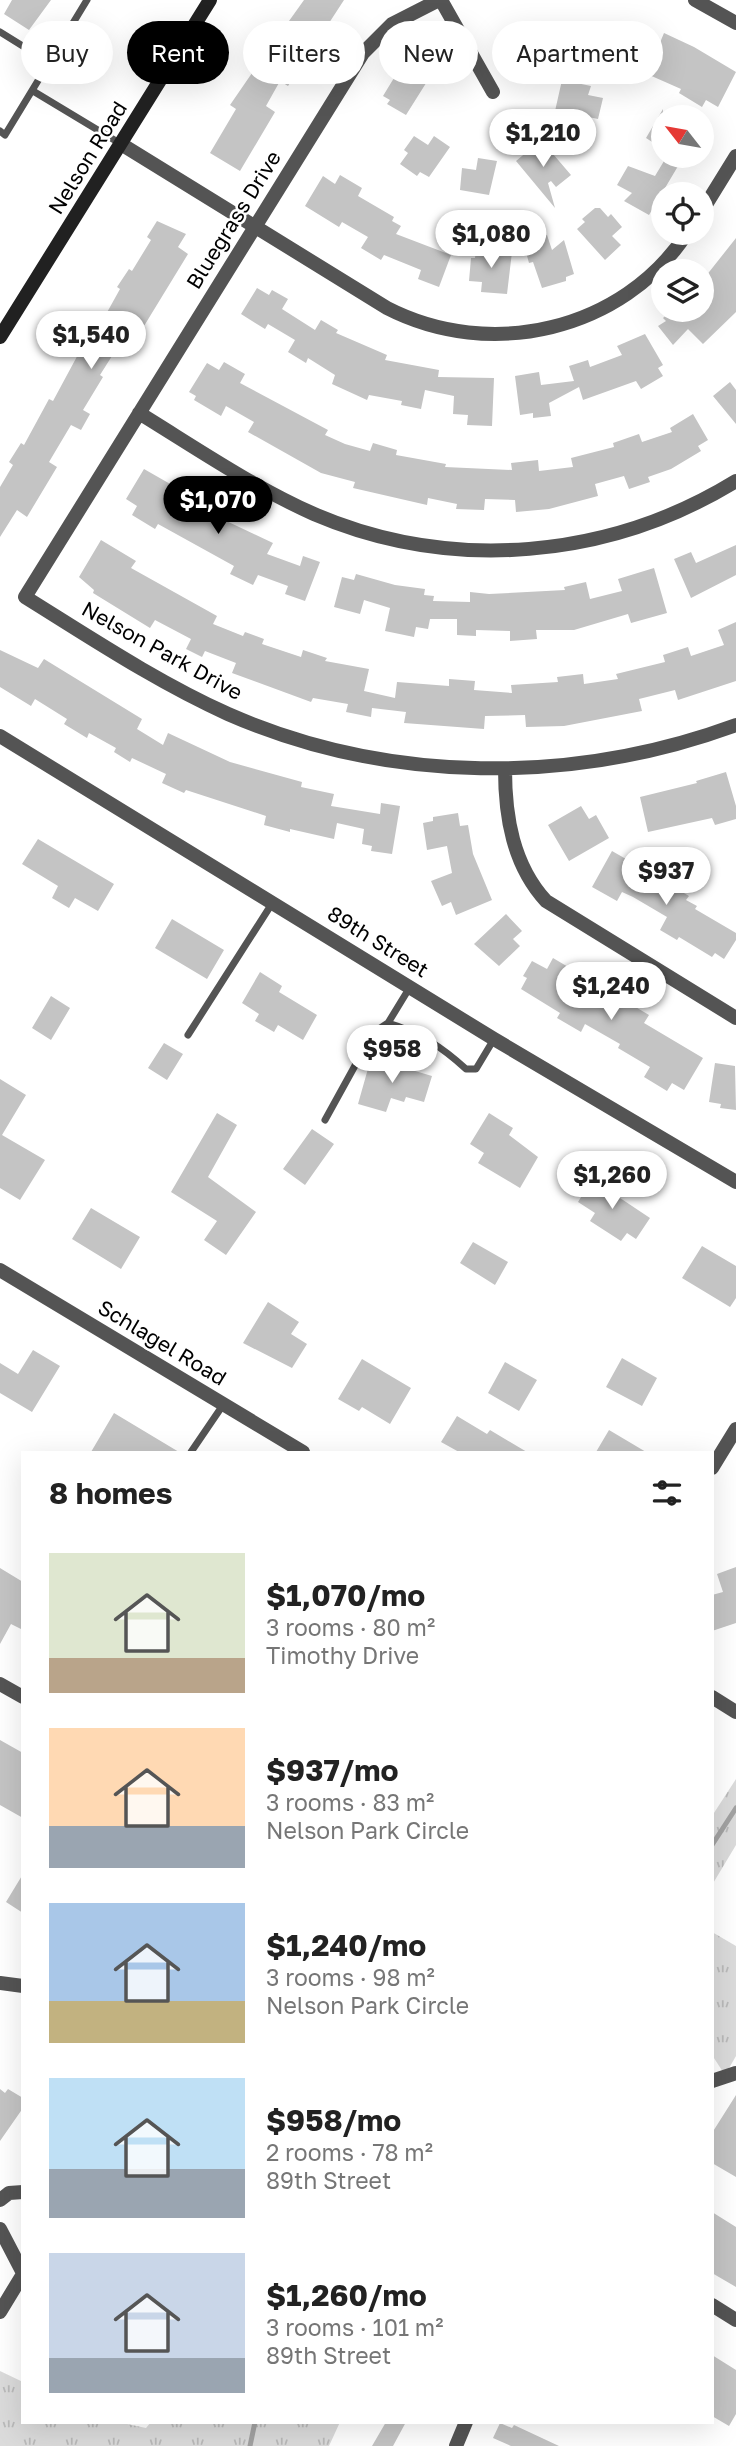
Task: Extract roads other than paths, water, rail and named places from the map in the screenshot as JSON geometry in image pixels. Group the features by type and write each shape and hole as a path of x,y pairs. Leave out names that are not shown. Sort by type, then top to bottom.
{"main road":[{"name":"Nelson Road","path":"0,337 210,0"}],"street":[{"path":"440,0 493,92"},
{"name":"Bluegrass Drive","path":"25,597 369,45 399,19 440,0"},
{"path":"695,0 736,23"},
{"path":"121,144 254,228 400,315 445,330 500,334 563,325 605,308 656,271 677,245"},
{"path":"714,192 736,156"},
{"path":"139,413 243,477 311,512 391,538 455,549 528,551 606,537 674,514 736,481"},
{"name":"Nelson Park Drive","path":"25,597 195,698 266,729 364,756 431,765 505,769 620,758 675,745 736,725"},
{"name":"89th Street","path":"0,736 494,1039 736,1182"},
{"path":"505,769 505,805 512,839 533,884 546,901 736,1017"},
{"name":"Schlagel Road","path":"0,1270 301,1451"},
{"path":"714,1465 736,1429"},
{"path":"0,1684 21,1696"},
{"path":"714,1699 736,1712"},
{"path":"0,1983 21,1986"},
{"path":"714,2080 736,2073"},
{"path":"0,2200 9,2193 21,2192"},
{"path":"0,2229 21,2269"},
{"path":"0,2312 21,2276"},
{"path":"714,2306 736,2320"},
{"path":"456,2446 465,2424"}],"lane":[{"path":"74,21 87,0"},
{"path":"0,32 21,45"},
{"path":"0,131 5,135 37,84"},
{"path":"33,91 121,144"},
{"path":"188,1035 273,902"},
{"path":"325,1120 373,1033 388,1023 410,987"},
{"path":"388,1023 410,1030 443,1048 466,1069 476,1069 494,1039"},
{"path":"192,1451 223,1405"}],"waterway":[{"path":"714,1842 736,1808"},
{"path":"250,2446 255,2424"}]}
